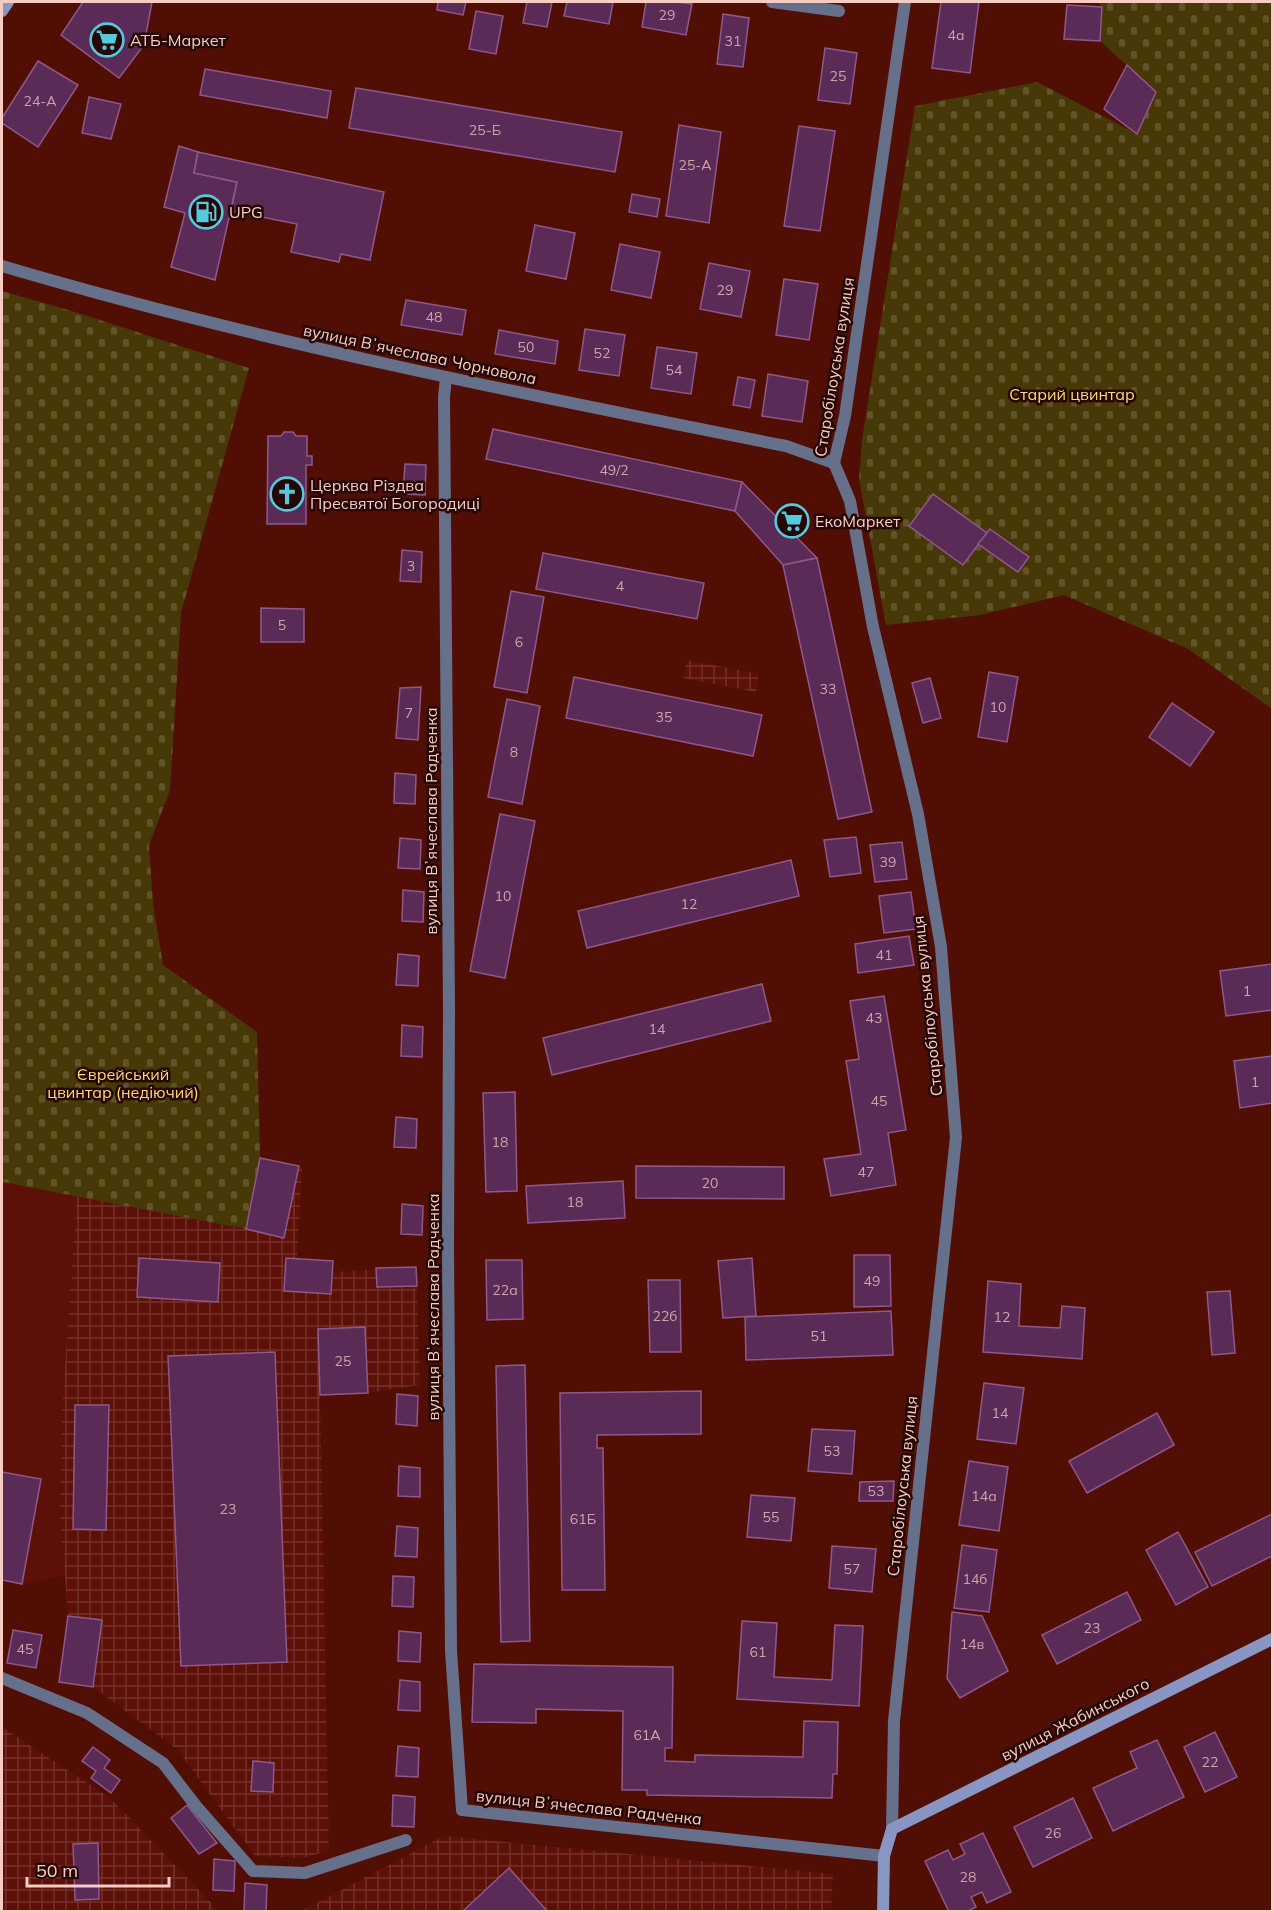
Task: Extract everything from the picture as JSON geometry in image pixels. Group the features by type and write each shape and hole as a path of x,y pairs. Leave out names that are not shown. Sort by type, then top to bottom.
{"street":[{"path":"2,11 8,2"},
{"path":"772,2 839,11"},
{"name":"Старобілоуська вулиця","path":"883,1911 884,1856 892,1829 894,1721 956,1137 940,947 918,814 873,627 850,501 834,463 845,416 905,2"},
{"name":"вулиця Вʼячеслава Чорновола","path":"2,266 106,297 446,378 786,446 834,463"},
{"name":"вулиця Вʼячеслава Радченка","path":"446,378 444,397 451,1651 462,1810 884,1856"},
{"name":"вулиця Жабинського","path":"892,1829 1272,1639"},
{"path":"2,1678 87,1713 163,1764 253,1871 305,1873 406,1840"}],"shaded area":[{"path":"687,660 759,674 756,692 683,678"},
{"path":"260,1158 302,1168 297,1259 333,1261 333,1272 416,1267 420,1385 368,1393 320,1396 329,1851 302,1858 255,1856 177,1749 93,1687 59,1682 68,1616 60,1511 63,1395 77,1196 245,1229"},
{"path":"2,1182 77,1196 63,1395 60,1511 65,1576 22,1584 2,1580"},
{"path":"2,1727 110,1798 219,1911 2,1911"},
{"path":"444,1836 833,1874 831,1911 300,1912"}],"green space":[{"name":"Старий цвинтар","path":"1097,2 1272,2 1272,709 1188,649 1064,595 980,615 886,625 859,479 862,440 915,106 1037,82 1137,134 1156,92 1100,41 1102,7"},
{"name":"Єврейський цвинтар (недіючий)","path":"2,291 249,368 181,613 170,790 149,845 153,904 163,965 257,1032 260,1158 246,1229 2,1182"}],"building":[{"name":"АТБ-Маркет","path":"83,2 152,2 144,45 119,78 61,35"},
{"path":"438,2 466,2 463,15 437,10"},
{"path":"527,2 552,2 547,27 523,23"},
{"path":"567,2 613,2 609,24 564,16"},
{"path":"646,2 692,4 686,35 642,27"},
{"path":"941,2 979,2 970,73 932,68"},
{"path":"1067,5 1102,7 1100,41 1064,39"},
{"path":"476,11 503,16 496,54 469,49"},
{"path":"723,14 749,18 743,67 717,64"},
{"path":"825,48 857,53 850,104 818,100"},
{"path":"38,61 78,85 38,147 2,123 2,118"},
{"path":"1127,65 1156,92 1137,134 1104,109"},
{"path":"205,69 331,91 327,118 200,95"},
{"path":"356,88 622,132 615,172 349,128"},
{"path":"89,97 121,104 111,139 82,133"},
{"path":"679,125 721,132 709,223 666,216"},
{"path":"799,126 835,131 820,231 784,226"},
{"name":"UPG","path":"179,146 198,152 194,173 237,182 215,280 171,267 185,213 164,207"},
{"path":"198,152 384,192 370,260 341,254 339,262 291,252 297,224 231,211 237,182 194,173"},
{"path":"632,194 660,199 657,217 629,212"},
{"path":"535,225 575,233 566,279 526,271"},
{"path":"620,244 660,252 651,298 611,290"},
{"path":"709,263 750,271 741,317 700,309"},
{"path":"784,279 818,284 809,340 776,335"},
{"path":"406,300 466,310 462,335 401,325"},
{"path":"585,329 625,335 619,376 579,370"},
{"path":"499,330 558,341 555,364 495,354"},
{"path":"657,347 697,353 691,394 651,388"},
{"path":"768,374 808,381 802,422 762,416"},
{"path":"738,377 755,380 750,408 733,405"},
{"path":"493,429 742,482 735,511 486,459"},
{"name":"Церква Різдва Пресвятої Богородиці","path":"284,432 293,432 296,436 307,436 307,456 312,456 312,465 306,465 306,524 267,524 268,436 281,436"},
{"path":"405,464 426,465 425,495 403,494"},
{"path":"742,482 817,558 783,565 735,511"},
{"path":"933,494 987,533 963,565 909,526"},
{"path":"990,529 1029,557 1018,572 978,544"},
{"path":"402,550 422,552 421,582 400,581"},
{"path":"543,553 704,583 697,619 536,589"},
{"path":"817,558 872,812 838,819 783,565"},
{"path":"511,591 544,597 527,693 494,687"},
{"path":"261,608 304,609 304,642 261,642"},
{"path":"989,672 1018,677 1007,742 978,737"},
{"path":"574,677 762,715 753,756 566,718"},
{"path":"930,678 941,718 923,723 912,683"},
{"path":"421,687 418,740 396,738 400,688"},
{"path":"507,699 540,706 522,804 488,797"},
{"path":"1172,703 1214,732 1190,766 1149,737"},
{"path":"395,773 416,775 415,804 394,803"},
{"path":"500,814 535,821 505,978 470,971"},
{"path":"856,837 861,873 830,877 824,840"},
{"path":"400,838 421,840 420,869 398,868"},
{"path":"902,842 907,879 875,882 870,845"},
{"path":"791,860 799,896 587,948 578,911"},
{"path":"403,890 424,892 423,922 402,921"},
{"path":"911,892 916,929 884,933 879,896"},
{"path":"909,936 914,965 858,973 855,944"},
{"path":"398,954 419,956 418,986 396,985"},
{"path":"1272,964 1272,1010 1226,1016 1220,971"},
{"path":"762,984 771,1021 552,1075 543,1038"},
{"path":"884,996 906,1130 888,1133 896,1185 831,1196 824,1159 861,1154 846,1061 859,1059 850,1001"},
{"path":"402,1025 423,1027 422,1057 401,1056"},
{"path":"1272,1056 1272,1103 1240,1108 1234,1061"},
{"path":"515,1092 517,1191 486,1192 483,1093"},
{"path":"396,1117 417,1119 416,1148 394,1147"},
{"path":"260,1158 299,1166 284,1238 246,1229"},
{"path":"636,1166 784,1167 784,1199 636,1198"},
{"path":"623,1181 625,1218 528,1223 526,1186"},
{"path":"402,1204 423,1206 422,1235 401,1234"},
{"path":"854,1255 890,1255 891,1306 854,1307"},
{"path":"139,1258 220,1263 218,1302 137,1297"},
{"path":"286,1258 333,1261 331,1294 284,1291"},
{"path":"752,1258 756,1316 723,1318 718,1261"},
{"path":"486,1260 522,1260 523,1319 487,1320"},
{"path":"416,1267 417,1286 377,1287 376,1268"},
{"path":"648,1280 680,1280 681,1352 650,1352"},
{"path":"988,1281 1021,1284 1019,1326 1060,1328 1062,1306 1085,1308 1082,1359 983,1352"},
{"path":"1230,1291 1235,1353 1212,1355 1207,1292"},
{"path":"891,1311 893,1355 746,1360 745,1317"},
{"path":"365,1327 368,1393 320,1395 318,1329"},
{"path":"275,1352 287,1662 181,1666 168,1356"},
{"path":"525,1365 530,1641 501,1642 496,1366"},
{"path":"984,1383 1024,1388 1016,1444 977,1439"},
{"path":"701,1391 701,1434 597,1435 597,1448 603,1448 605,1590 562,1590 560,1393"},
{"path":"397,1394 418,1396 417,1426 396,1424"},
{"path":"75,1405 109,1405 106,1530 73,1529"},
{"path":"1157,1413 1174,1445 1087,1493 1069,1461"},
{"path":"812,1429 855,1431 852,1474 808,1471"},
{"path":"969,1461 1008,1467 999,1531 959,1525"},
{"path":"399,1466 420,1468 420,1497 398,1496"},
{"path":"2,1472 41,1479 22,1584 2,1580"},
{"path":"894,1481 893,1501 859,1501 860,1482"},
{"path":"751,1495 795,1498 791,1541 747,1537"},
{"path":"1272,1514 1272,1556 1212,1586 1195,1552"},
{"path":"397,1526 418,1528 417,1557 395,1556"},
{"path":"1178,1532 1208,1587 1176,1605 1146,1550"},
{"path":"962,1545 997,1550 989,1612 954,1608"},
{"path":"832,1546 876,1549 872,1592 829,1588"},
{"path":"393,1576 414,1577 413,1607 392,1606"},
{"path":"1127,1592 1141,1620 1057,1664 1042,1635"},
{"path":"952,1612 982,1616 1008,1671 960,1698 947,1678"},
{"path":"68,1616 102,1620 93,1687 59,1682"},
{"path":"742,1621 777,1623 774,1677 832,1680 835,1625 863,1626 859,1706 737,1699"},
{"path":"13,1630 42,1635 36,1668 7,1663"},
{"path":"399,1631 421,1633 420,1662 398,1661"},
{"path":"474,1664 673,1667 672,1748 665,1748 665,1761 695,1762 695,1755 803,1757 804,1721 838,1722 837,1774 833,1774 832,1798 647,1795 647,1790 622,1790 623,1711 536,1709 536,1723 472,1722"},
{"path":"400,1680 420,1682 420,1711 398,1710"},
{"path":"1215,1732 1237,1777 1205,1792 1184,1747"},
{"path":"1157,1740 1184,1797 1113,1831 1093,1788 1137,1768 1130,1752"},
{"path":"398,1746 419,1748 418,1777 396,1776"},
{"path":"93,1747 110,1760 104,1768 120,1780 111,1793 91,1778 96,1771 82,1761"},
{"path":"253,1761 274,1763 273,1792 251,1791"},
{"path":"393,1795 415,1797 414,1827 392,1826"},
{"path":"1073,1798 1092,1838 1033,1867 1014,1827"},
{"path":"187,1805 217,1843 199,1854 171,1818"},
{"path":"983,1833 1011,1892 987,1903 982,1892 971,1897 976,1907 966,1912 949,1912 925,1861 948,1850 953,1860 965,1854 960,1844"},
{"path":"98,1843 99,1899 75,1900 73,1844"},
{"path":"214,1859 235,1861 234,1891 213,1890"},
{"path":"509,1868 548,1912 462,1912"},
{"path":"245,1883 267,1885 266,1912 244,1912"}],"place":[{"name":"АТБ-Маркет","path":"107,40"},
{"name":"UPG","path":"206,212"},
{"name":"Церква Різдва Пресвятої Богородиці","path":"287,494"},
{"name":"ЕкоМаркет","path":"792,521"}]}
